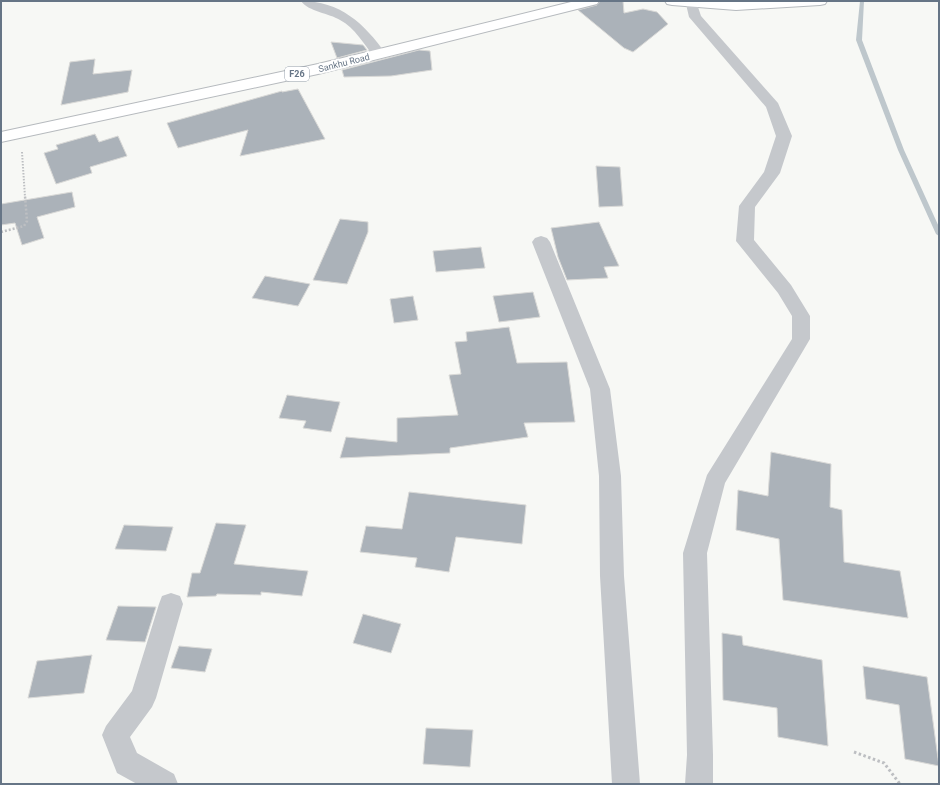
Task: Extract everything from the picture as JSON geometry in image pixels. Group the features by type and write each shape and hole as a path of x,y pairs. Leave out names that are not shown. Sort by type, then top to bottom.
{"main road":[{"name":"Sankhu Road","path":"1,137 318,69 592,1"},
{"path":"672,1 692,4 736,6 820,1"}],"street":[{"path":"307,1 327,11 344,16 359,29 379,54"},
{"path":"692,4 694,17 773,106 784,136 772,173 747,206 745,241 786,289 801,316 801,339 715,481 695,553 700,755 698,784"},
{"path":"541,242 600,389 610,476 612,576 626,784"},
{"path":"164,784 127,763 115,735 143,698 171,604"}],"path":[{"path":"1,232 24,226 27,221 20,134"},
{"path":"854,752 884,763 900,784"}],"building":[{"path":"600,1 623,1 624,13 643,9 657,12 668,24 633,52 624,48 578,10 597,5"},
{"path":"331,42 363,45 367,50 337,58"},
{"path":"419,50 430,51 432,70 391,76 344,77 342,70"},
{"path":"95,59 93,74 132,70 128,92 61,105 70,62"},
{"path":"298,89 325,139 240,156 248,130 178,148 167,123 282,91"},
{"path":"95,134 99,142 118,136 127,156 90,167 92,173 56,184 44,153 58,149 56,145"},
{"path":"596,166 620,167 623,206 599,207"},
{"path":"72,192 75,207 37,217 44,238 22,245 15,223 1,225 1,204"},
{"path":"340,219 368,222 368,232 347,284 313,280"},
{"path":"599,222 619,266 604,267 608,278 567,280 558,257 551,228"},
{"path":"481,247 485,268 436,272 433,251"},
{"path":"265,276 310,284 298,306 252,298"},
{"path":"533,292 540,317 499,322 493,296"},
{"path":"413,296 418,320 394,323 390,299"},
{"path":"509,327 517,363 567,362 575,422 524,423 528,437 450,448 450,453 340,458 346,437 397,442 397,418 458,415 449,375 461,374 455,342 467,341 466,332"},
{"path":"287,395 340,402 331,432 303,428 306,421 279,418"},
{"path":"771,452 831,464 830,507 842,510 844,562 900,571 908,618 783,600 779,539 736,530 738,490 768,496"},
{"path":"409,492 526,505 522,544 456,537 449,572 415,567 417,558 360,552 366,526 402,529"},
{"path":"216,523 246,525 234,564 308,571 302,596 261,592 261,595 217,594 216,596 187,597 192,573 200,573"},
{"path":"124,525 173,527 166,551 115,549"},
{"path":"118,606 156,607 145,642 106,640"},
{"path":"363,614 401,624 391,653 353,643"},
{"path":"722,633 742,636 743,645 822,660 828,746 778,737 777,708 723,700"},
{"path":"179,646 212,649 205,672 171,668"},
{"path":"92,655 84,693 28,698 37,661"},
{"path":"863,666 927,677 939,766 905,759 899,705 866,699"},
{"path":"426,728 473,730 470,767 423,764"}],"waterway":[{"path":"862,1 859,40 901,150 939,234"}]}
